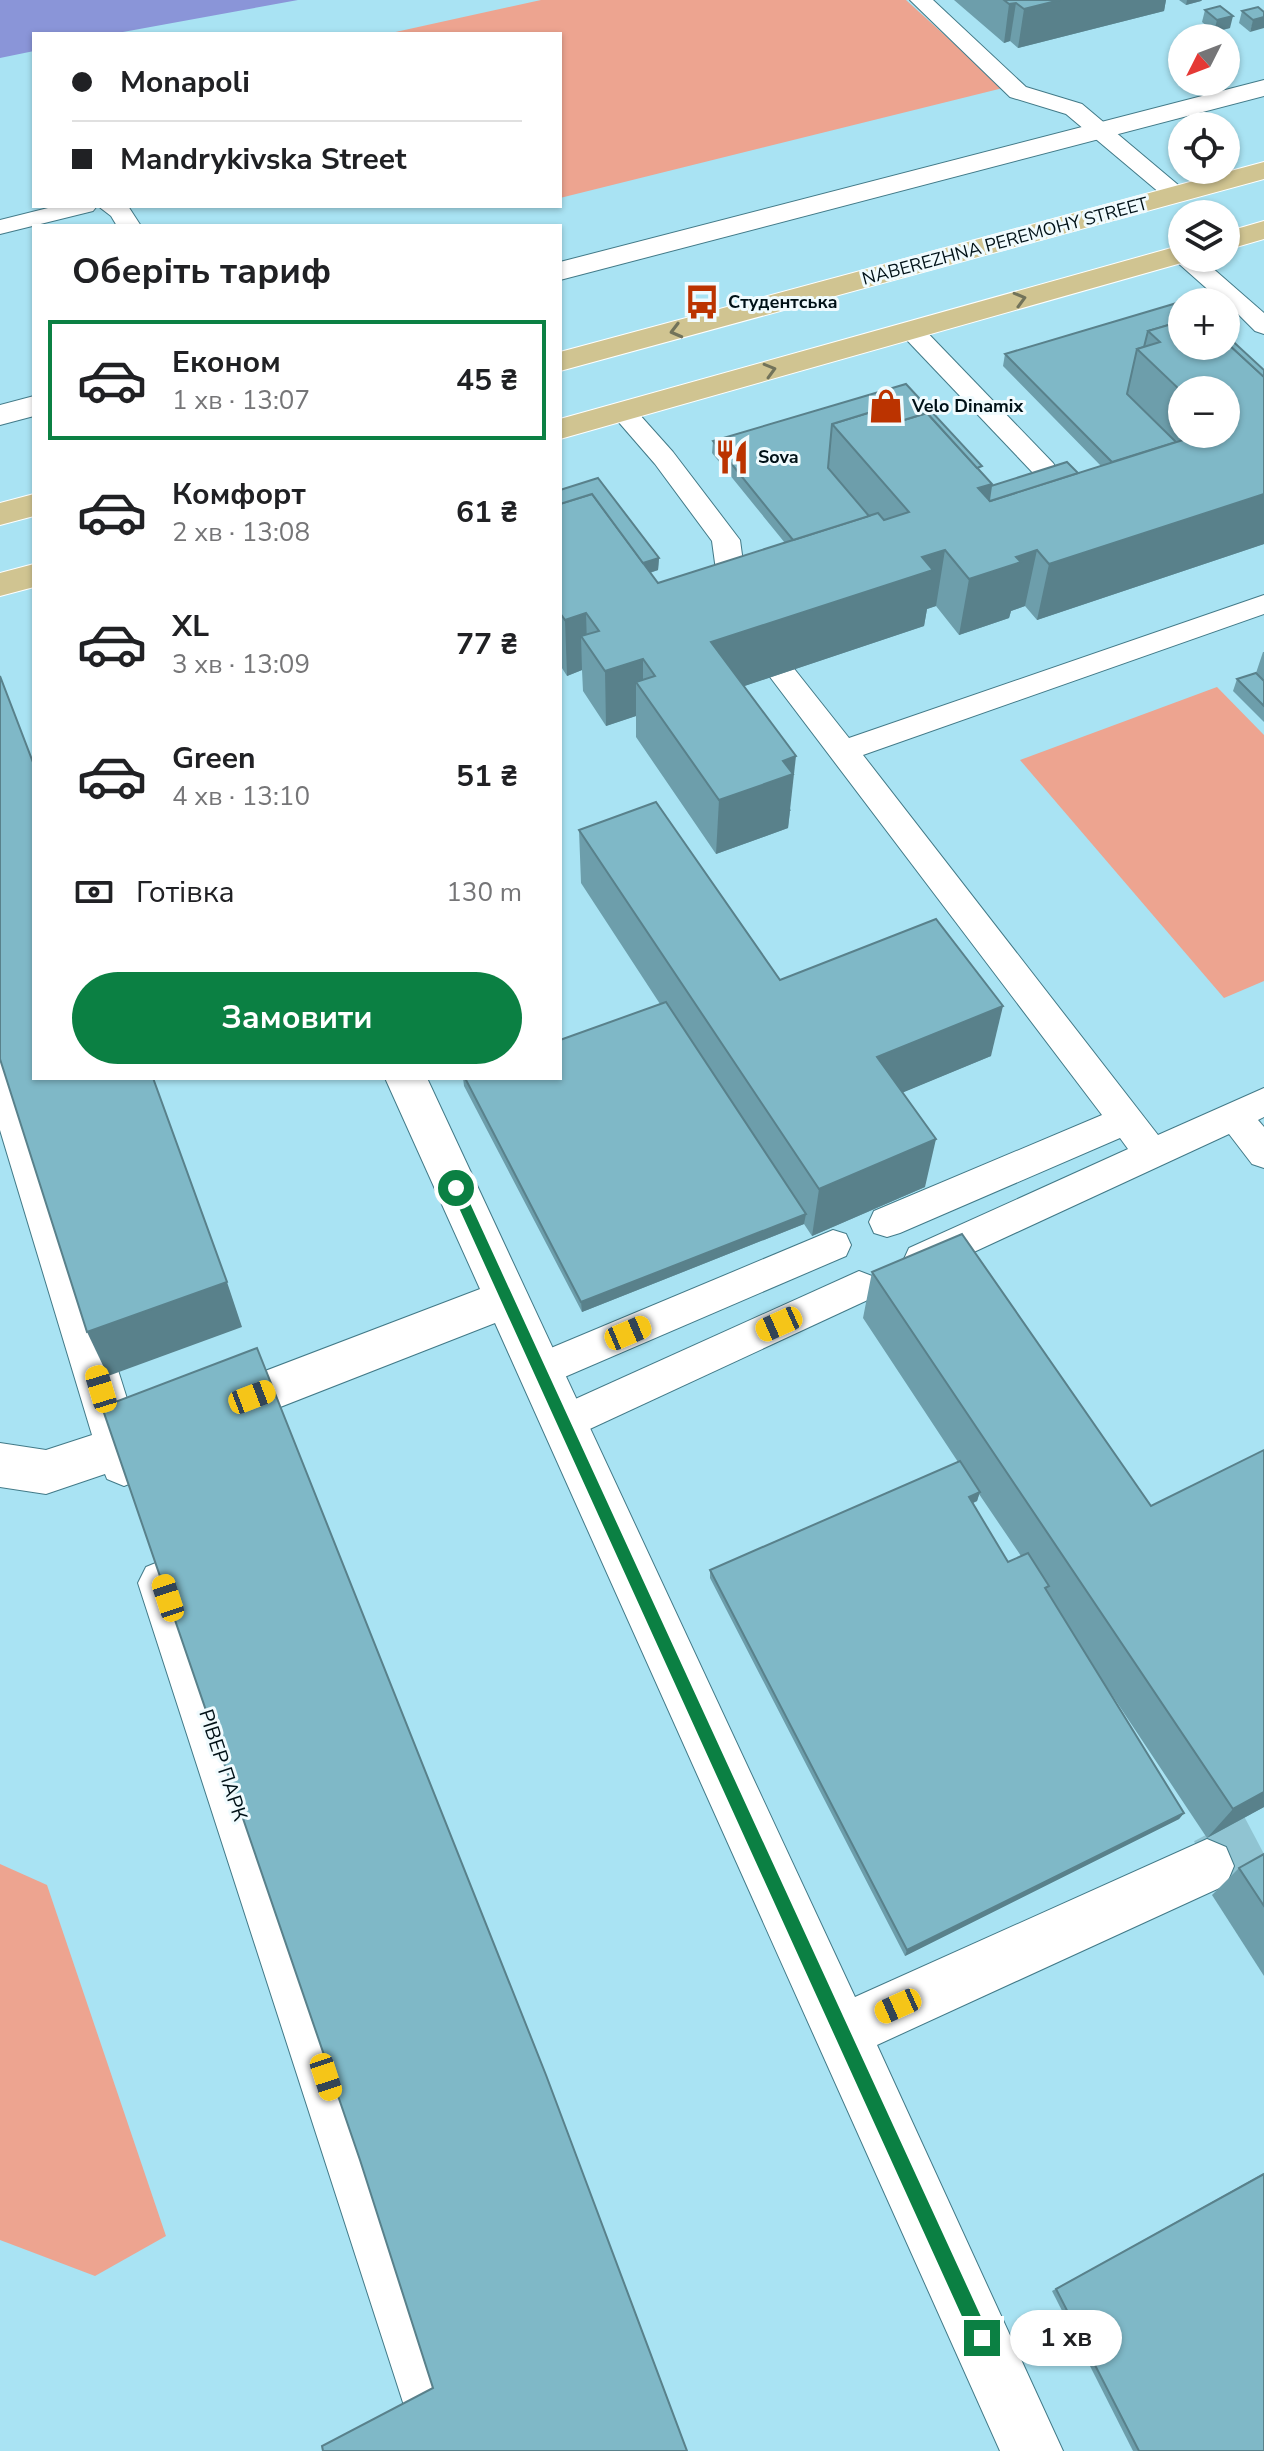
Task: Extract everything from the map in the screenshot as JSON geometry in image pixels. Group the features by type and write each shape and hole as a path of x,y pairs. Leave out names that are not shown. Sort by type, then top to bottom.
{"main road":[{"name":"NABEREZHNA PEREMOHY STREET","path":"562,361 1264,170"},
{"path":"1240,237 1264,230"},
{"path":"562,428 1168,258"},
{"path":"0,514 32,506"},
{"path":"0,585 32,576"}],"street":[{"path":"562,270 1264,88"},
{"path":"0,415 32,407"},
{"name":"РІВЕР ПАРК","path":"0,1061 119,1449 445,2435 417,2451"},
{"path":"407,1080 1032,2451"},
{"path":"0,1465 46,1472 119,1449 507,1298"},
{"path":"842,2032 1207,1866"}],"lane":[{"path":"921,0 1018,92 1074,109 1175,194"},
{"path":"0,227 77,208"},
{"path":"114,208 120,211 128,224"},
{"path":"1203,272 1264,326"},
{"path":"911,330 1044,469"},
{"path":"622,411 664,458 726,540 735,613"},
{"path":"843,751 1264,604"},
{"path":"782,673 1152,1154"},
{"path":"913,1263 1249,1108 1264,1154"},
{"path":"887,1222 1124,1121"},
{"path":"540,1370 833,1245"},
{"path":"565,1422 859,1287"}],"shaded area":[{"path":"541,0 906,0 1003,88 562,198 562,32 396,32"},
{"path":"1217,687 1264,735 1264,981 1224,998 1020,760"},
{"path":"0,1864 47,1885 166,2236 95,2276 0,2240"}],"water":[{"path":"0,0 298,0 123,32 32,32 32,51 0,58"}],"building":[{"path":"1004,0 1060,0 1024,9"},
{"path":"1220,6 1233,16 1217,20 1205,10"},
{"path":"1258,7 1264,12 1264,17 1253,20 1242,11"},
{"path":"1168,306 1168,325 1148,331 1144,347 1137,349 1127,394 1168,434 1168,444 1112,462 1005,354"},
{"path":"1168,325 1168,360 1240,360 1240,355 1264,377 1264,494 1049,564 1037,550 1016,557 1021,562 969,579 945,550 922,557 933,570 711,642 796,756 783,761 793,774 719,800 636,682 655,676 643,659 605,671 581,636 599,631 586,613 565,620 562,616 562,503 592,494 658,583 878,513 884,520 909,512 832,424 881,409 894,423 927,413 992,484 978,488 990,501 1168,445 1168,448 1240,448 1240,376 1168,376 1168,379 1137,349 1160,342 1148,331"},
{"path":"1240,348 1264,370 1264,377 1240,355"},
{"path":"906,384 982,466 977,468 927,413 894,423 881,409 832,424 828,468 869,516 793,540 713,441"},
{"path":"1067,462 1078,473 989,500 991,486"},
{"path":"598,478 659,558 643,563 592,494 562,503 562,489"},
{"path":"1256,673 1264,681 1264,706 1237,679"},
{"path":"0,676 32,760 32,1080 154,1080 227,1282 87,1332 0,1059"},
{"path":"656,802 780,980 936,919 1003,1006 877,1057 936,1139 819,1189 579,830"},
{"path":"666,1002 806,1214 581,1302 466,1080 562,1080 562,1039"},
{"path":"962,1234 1151,1506 1264,1450 1264,1792 1233,1809 872,1272"},
{"path":"257,1348 546,2075 687,2451 323,2451 322,2446 433,2388 360,2160 102,1407"},
{"path":"960,1461 980,1492 969,1497 1008,1562 1028,1553 1049,1586 1045,1588 1184,1813 907,1950 710,1570"},
{"path":"1264,1854 1264,1906 1239,1868"},
{"path":"1264,2174 1264,2451 1139,2451 1056,2289"}],"tunnel":[{"path":"1207,1866 1264,1836"}],"place":[{"name":"Студентська","path":"702,302"},
{"name":"Velo Dinamix","path":"886,406"},
{"name":"Sova","path":"732,457"}],"route":[{"path":"456,1188 982,2338"}]}
